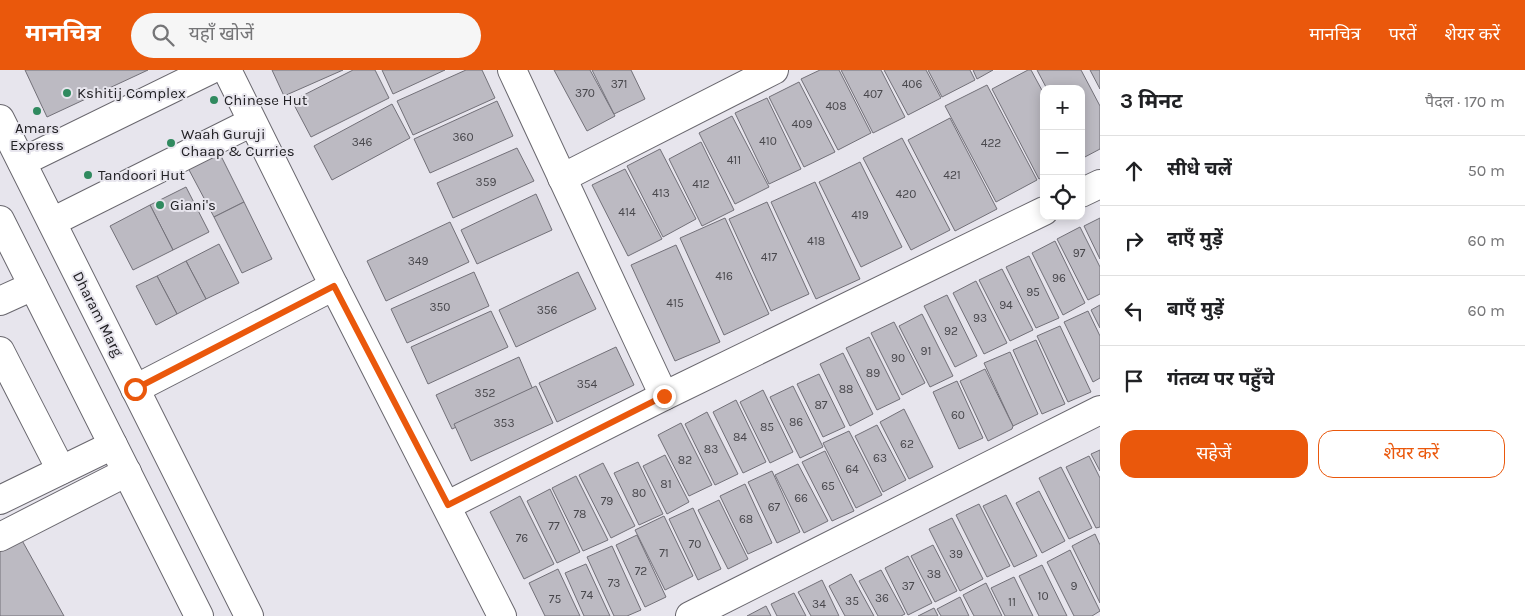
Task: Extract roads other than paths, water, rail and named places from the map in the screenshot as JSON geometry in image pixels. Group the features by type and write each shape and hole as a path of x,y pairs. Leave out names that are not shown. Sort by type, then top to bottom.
{"street":[{"path":"22,162 210,70"},
{"path":"227,70 334,286 448,505 502,616"},
{"path":"512,70 664,396"},
{"path":"562,178 774,70"},
{"name":"Dharam Marg","path":"0,119 249,616"},
{"path":"52,222 252,122"},
{"path":"1085,191 1100,184"},
{"path":"448,505 664,396 1040,213"},
{"path":"0,220 199,616"},
{"path":"0,301 33,286"},
{"path":"135,389 334,286"},
{"path":"0,351 61,470"},
{"path":"690,616 1100,410"},
{"path":"0,500 113,445"},
{"path":"0,536 127,472"}],"place":[{"name":"Kshitij Complex","path":"67,93"},
{"name":"Chinese Hut","path":"214,100"},
{"name":"Amars Express","path":"37,111"},
{"name":"Waah Guruji Chaap & Curries","path":"171,143"},
{"name":"Tandoori Hut","path":"88,175"},
{"name":"Giani's","path":"160,205"}]}
